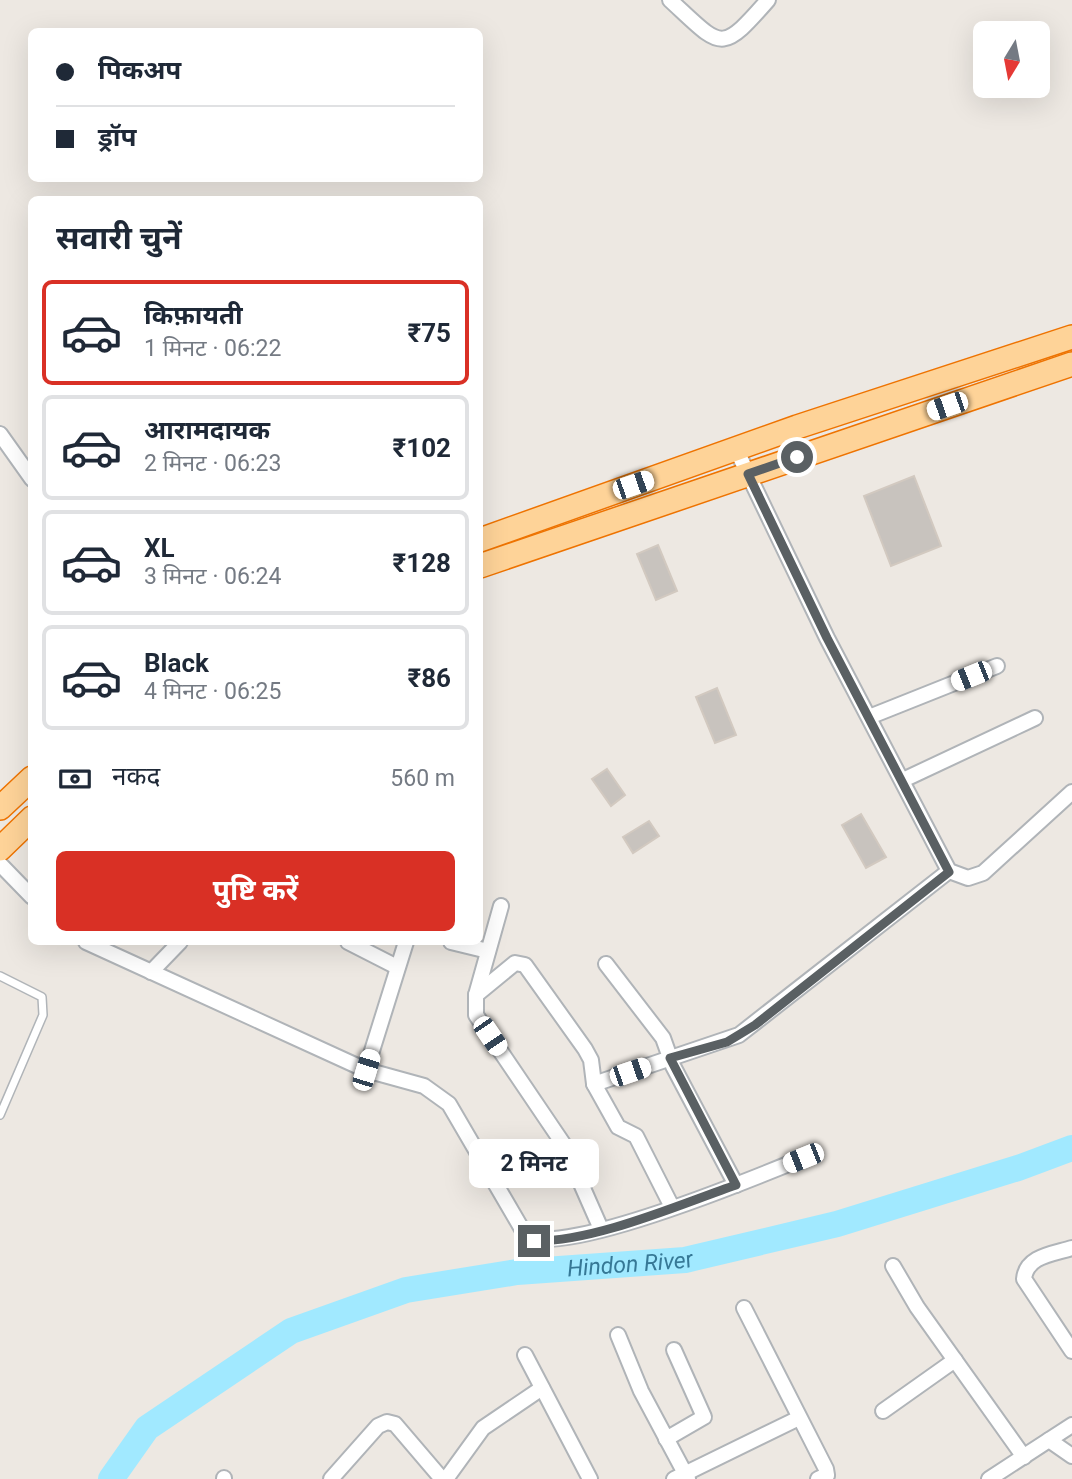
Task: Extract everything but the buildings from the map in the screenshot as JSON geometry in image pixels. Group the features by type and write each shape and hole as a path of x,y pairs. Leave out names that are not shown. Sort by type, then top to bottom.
{"highway":[{"path":"483,539 736,449 1072,337"},
{"path":"483,565 1072,364"},
{"path":"0,808 28,782"},
{"path":"0,849 28,822"}],"street":[{"path":"670,0 700,28 720,39 739,34 768,0"},
{"path":"0,434 28,473"},
{"path":"736,449 827,638 949,872 968,878 983,873 1072,792"},
{"path":"869,717 997,666"},
{"path":"903,780 1035,718"},
{"path":"0,864 28,893"},
{"path":"594,1084 727,1042 755,1025 949,872"},
{"path":"501,906 476,995 477,1015 564,1145 601,1229"},
{"path":"92,945 366,1070 424,1086 449,1104 526,1237 541,1241 601,1229 736,1185 803,1158"},
{"path":"150,972 177,945"},
{"path":"354,945 397,967"},
{"path":"366,1070 405,945"},
{"path":"463,945 488,951"},
{"path":"476,995 515,962 521,962 585,1049 591,1060 594,1084 618,1127 636,1136 673,1207"},
{"path":"606,964 663,1038 670,1058 736,1185"},
{"path":"1072,1248 1032,1261 1025,1268 1024,1279 1072,1351"},
{"path":"893,1266 1024,1457"},
{"path":"744,1307 827,1472 818,1479"},
{"path":"618,1335 683,1477 799,1418"},
{"path":"666,1439 704,1417 674,1350"},
{"path":"525,1355 590,1479"},
{"path":"883,1411 955,1360"},
{"path":"331,1479 378,1426 387,1422 395,1424 444,1479 483,1428 542,1388"},
{"path":"989,1479 1072,1425"},
{"path":"1049,1440 1072,1456"},
{"path":"1004,1470 1018,1479"}],"lane":[{"path":"0,976 42,997 45,1005 0,1115"}],"waterway":[{"name":"Hindon River","path":"111,1479 147,1428 291,1331 406,1290 517,1272 685,1260 837,1224 1018,1168 1072,1148"}],"route":[{"path":"534,1241 573,1236 620,1224 736,1185 670,1058 727,1042 755,1025 949,872 827,638 748,474 797,457"}]}
